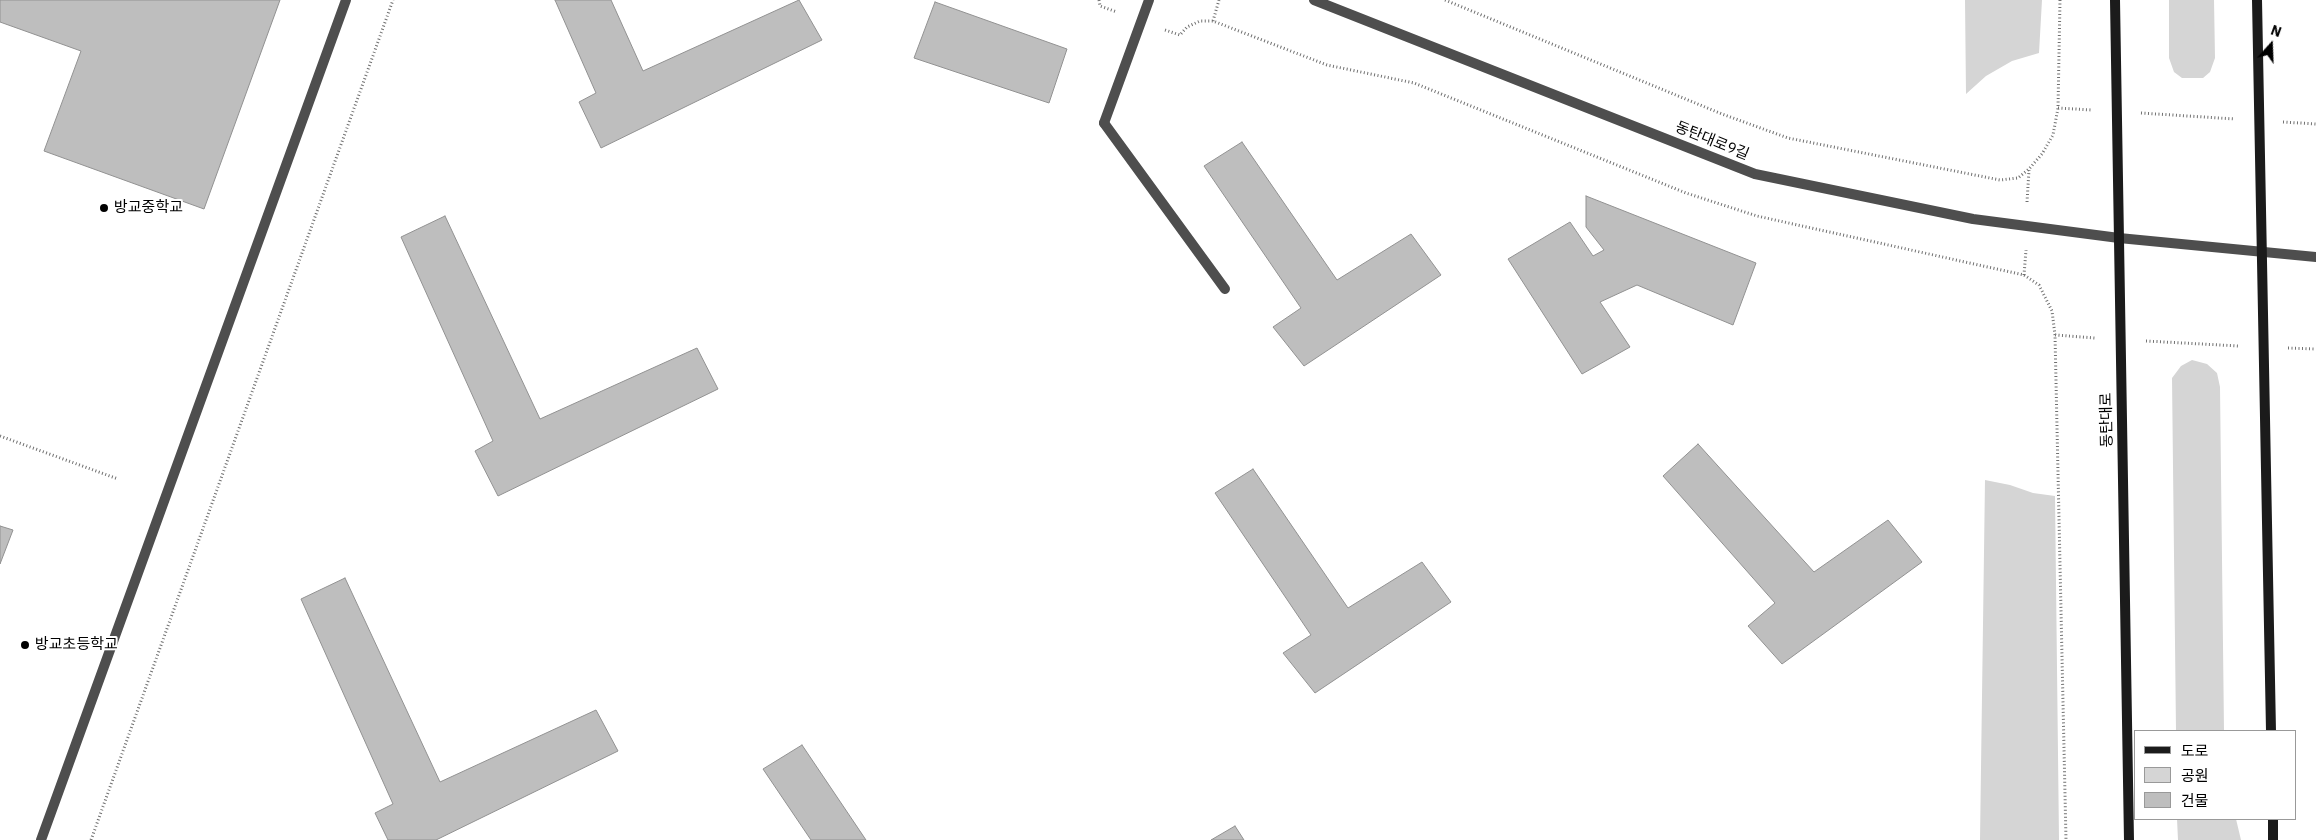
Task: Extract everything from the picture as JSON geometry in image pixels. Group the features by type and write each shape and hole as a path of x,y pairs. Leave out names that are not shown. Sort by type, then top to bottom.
{"main road":[{"name":"동탄대로","path":"2115,0 2129,840"},
{"path":"2257,0 2271,730"},
{"path":"2273,820 2273,840"}],"street":[{"path":"41,840 346,0"},
{"path":"1149,0 1104,123 1225,289"},
{"name":"동탄대로9길","path":"1314,0 1755,174 1973,219 2119,238 2316,257"}],"path":[{"path":"91,840 393,0"},
{"path":"1099,0 1100,6"},
{"path":"1213,21 1220,0"},
{"path":"1445,0 1722,114 1788,138 2000,180 2018,178 2042,154 2052,135 2058,108 2060,0"},
{"path":"1180,36 1187,27 1200,21 1213,21 1327,66 1414,83 1686,193 1757,216 2024,275 2039,286 2046,296 2052,311 2055,335 2066,840"},
{"path":"2058,108 2316,124"},
{"path":"2055,335 2316,350"},
{"path":"0,436 118,479"}],"green space":[{"path":"1965,0 2042,0 2039,53 2012,61 1986,76 1966,94"},
{"path":"2169,0 2214,0 2215,58 2210,72 2203,78 2182,78 2174,72 2169,58"},
{"path":"2192,360 2207,364 2217,373 2220,387 2224,730 2176,730 2172,378 2181,366"},
{"path":"1985,480 2010,485 2033,493 2055,496 2059,840 1980,840"},
{"path":"2177,820 2236,820 2241,840 2178,840"}],"building":[{"path":"0,0 280,0 204,209 44,151 81,51 0,22"},
{"path":"555,0 611,0 643,71 799,0 822,40 601,148 579,102 596,93"},
{"path":"935,2 1067,49 1049,103 914,58"},
{"path":"1242,142 1337,280 1411,234 1441,275 1304,366 1273,327 1301,308 1204,166"},
{"path":"1586,196 1756,263 1733,325 1637,285 1600,302 1630,347 1582,374 1508,259 1570,222 1593,256 1604,250 1586,227"},
{"path":"445,216 540,419 697,348 718,389 498,496 475,451 493,441 401,237"},
{"path":"1698,444 1814,572 1888,520 1922,562 1782,664 1748,626 1775,603 1663,476"},
{"path":"1253,469 1348,608 1422,562 1451,602 1315,693 1283,653 1311,635 1215,493"},
{"path":"0,526 13,530 0,564"},
{"path":"345,578 440,782 596,710 618,751 436,840 388,840 375,813 393,804 301,599"},
{"path":"802,745 866,840 811,840 763,769"},
{"path":"1235,826 1244,840 1211,840"}],"place":[{"name":"방교중학교","path":"104,208"},
{"name":"방교초등학교","path":"25,645"}]}
